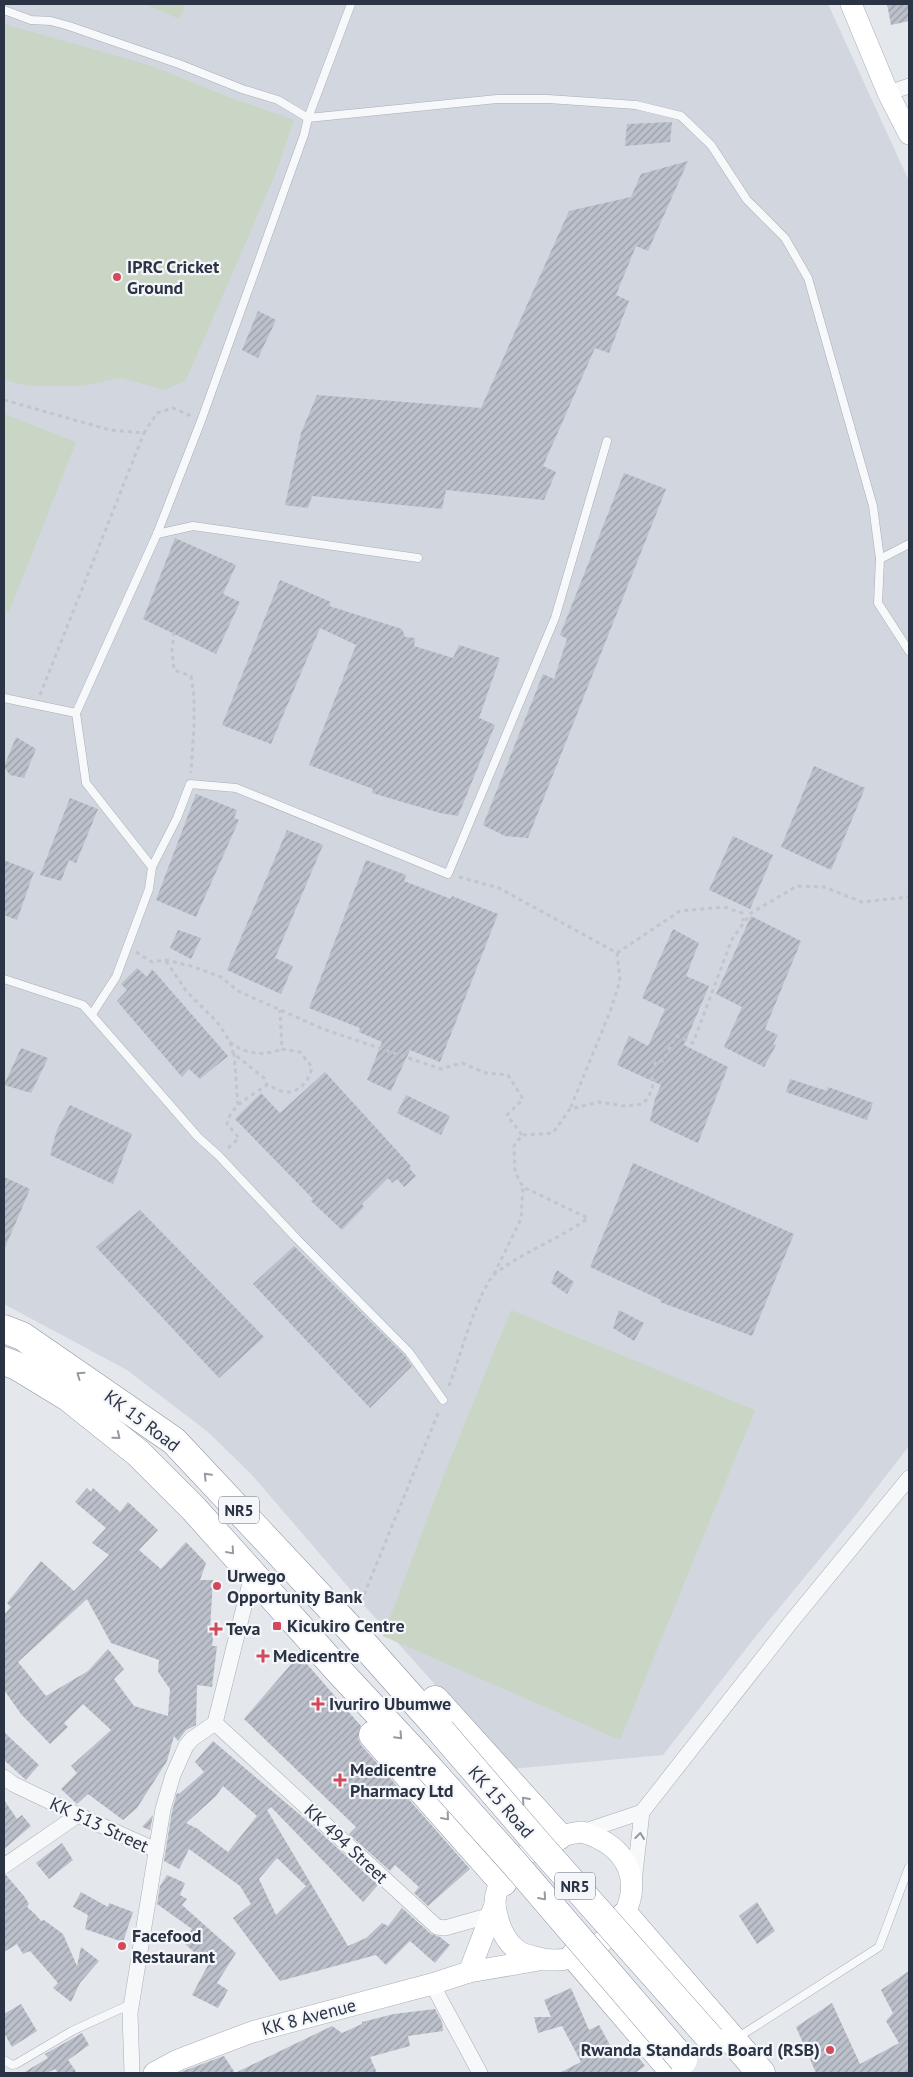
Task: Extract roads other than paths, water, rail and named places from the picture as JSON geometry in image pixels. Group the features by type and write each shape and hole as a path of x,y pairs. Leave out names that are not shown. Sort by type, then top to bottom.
{"highway":[{"name":"KK 15 Road","path":"4,1328 22,1336 174,1441 360,1640 539,1846 722,2040 740,2073"},
{"name":"KK 15 Road","path":"11,1366 68,1397 138,1453 194,1509 515,1864 684,2069"},
{"path":"253,1524 309,1560 570,1834"},
{"path":"252,1575 289,1639 496,1900"},
{"path":"629,1905 722,2040 761,2073"},
{"path":"575,1956 684,2069"}],"main road":[{"path":"851,4 888,93 909,134"},
{"path":"469,1972 496,1900 513,1865 540,1845 570,1834 596,1836 620,1854 629,1868 629,1905 612,1933 600,1943 575,1956 558,1962 519,1952 507,1941 499,1924 496,1900"},
{"name":"KK 8 Avenue","path":"154,2073 178,2060 252,2032 432,1984 469,1972 542,1959"}],"street":[{"path":"888,93 909,86"},
{"path":"629,1905 642,1812 909,1478"},
{"path":"156,1850 168,1792 173,1775 186,1746 192,1739 215,1722 252,1575"},
{"name":"KK 494 Street","path":"215,1722 437,1926 445,1928 496,1900"},
{"name":"KK 513 Street","path":"4,1777 13,1784 78,1816 156,1850 130,2013 132,2073"},
{"path":"570,1834 642,1812"},
{"path":"4,1866 78,1816"},
{"path":"432,1984 480,2073"}],"lane":[{"path":"152,868 86,783 76,713 157,534 201,420 304,135 308,118 351,4"},
{"path":"4,10 31,20 51,21 69,26 179,64 242,89 278,100 308,118 497,99 548,99 636,105 682,116 710,145 747,200 785,238 808,278 873,506 880,559 878,603 909,651"},
{"path":"92,1014 116,977 149,889 152,868 178,818 190,784 236,788 448,874 555,618 607,441"},
{"path":"157,534 193,526 418,558"},
{"path":"880,559 909,544"},
{"path":"4,698 76,713"},
{"path":"4,979 83,1004 198,1137 220,1156 290,1232 409,1352 444,1400"},
{"path":"722,2040 879,1947 909,1867"},
{"path":"4,2060 12,2065 16,2064 72,2031 131,2004"}],"place":[{"name":"IPRC Cricket Ground","path":"117,277"},
{"name":"Urwego Opportunity Bank","path":"217,1586"},
{"name":"Kicukiro Centre","path":"277,1626"},
{"name":"Teva","path":"216,1629"},
{"name":"Medicentre","path":"263,1656"},
{"name":"Ivuriro Ubumwe","path":"318,1704"},
{"name":"Medicentre Pharmacy Ltd","path":"340,1780"},
{"name":"Facefood Restaurant","path":"122,1946"},
{"name":"Rwanda Standards Board (RSB)","path":"830,2050"}]}
